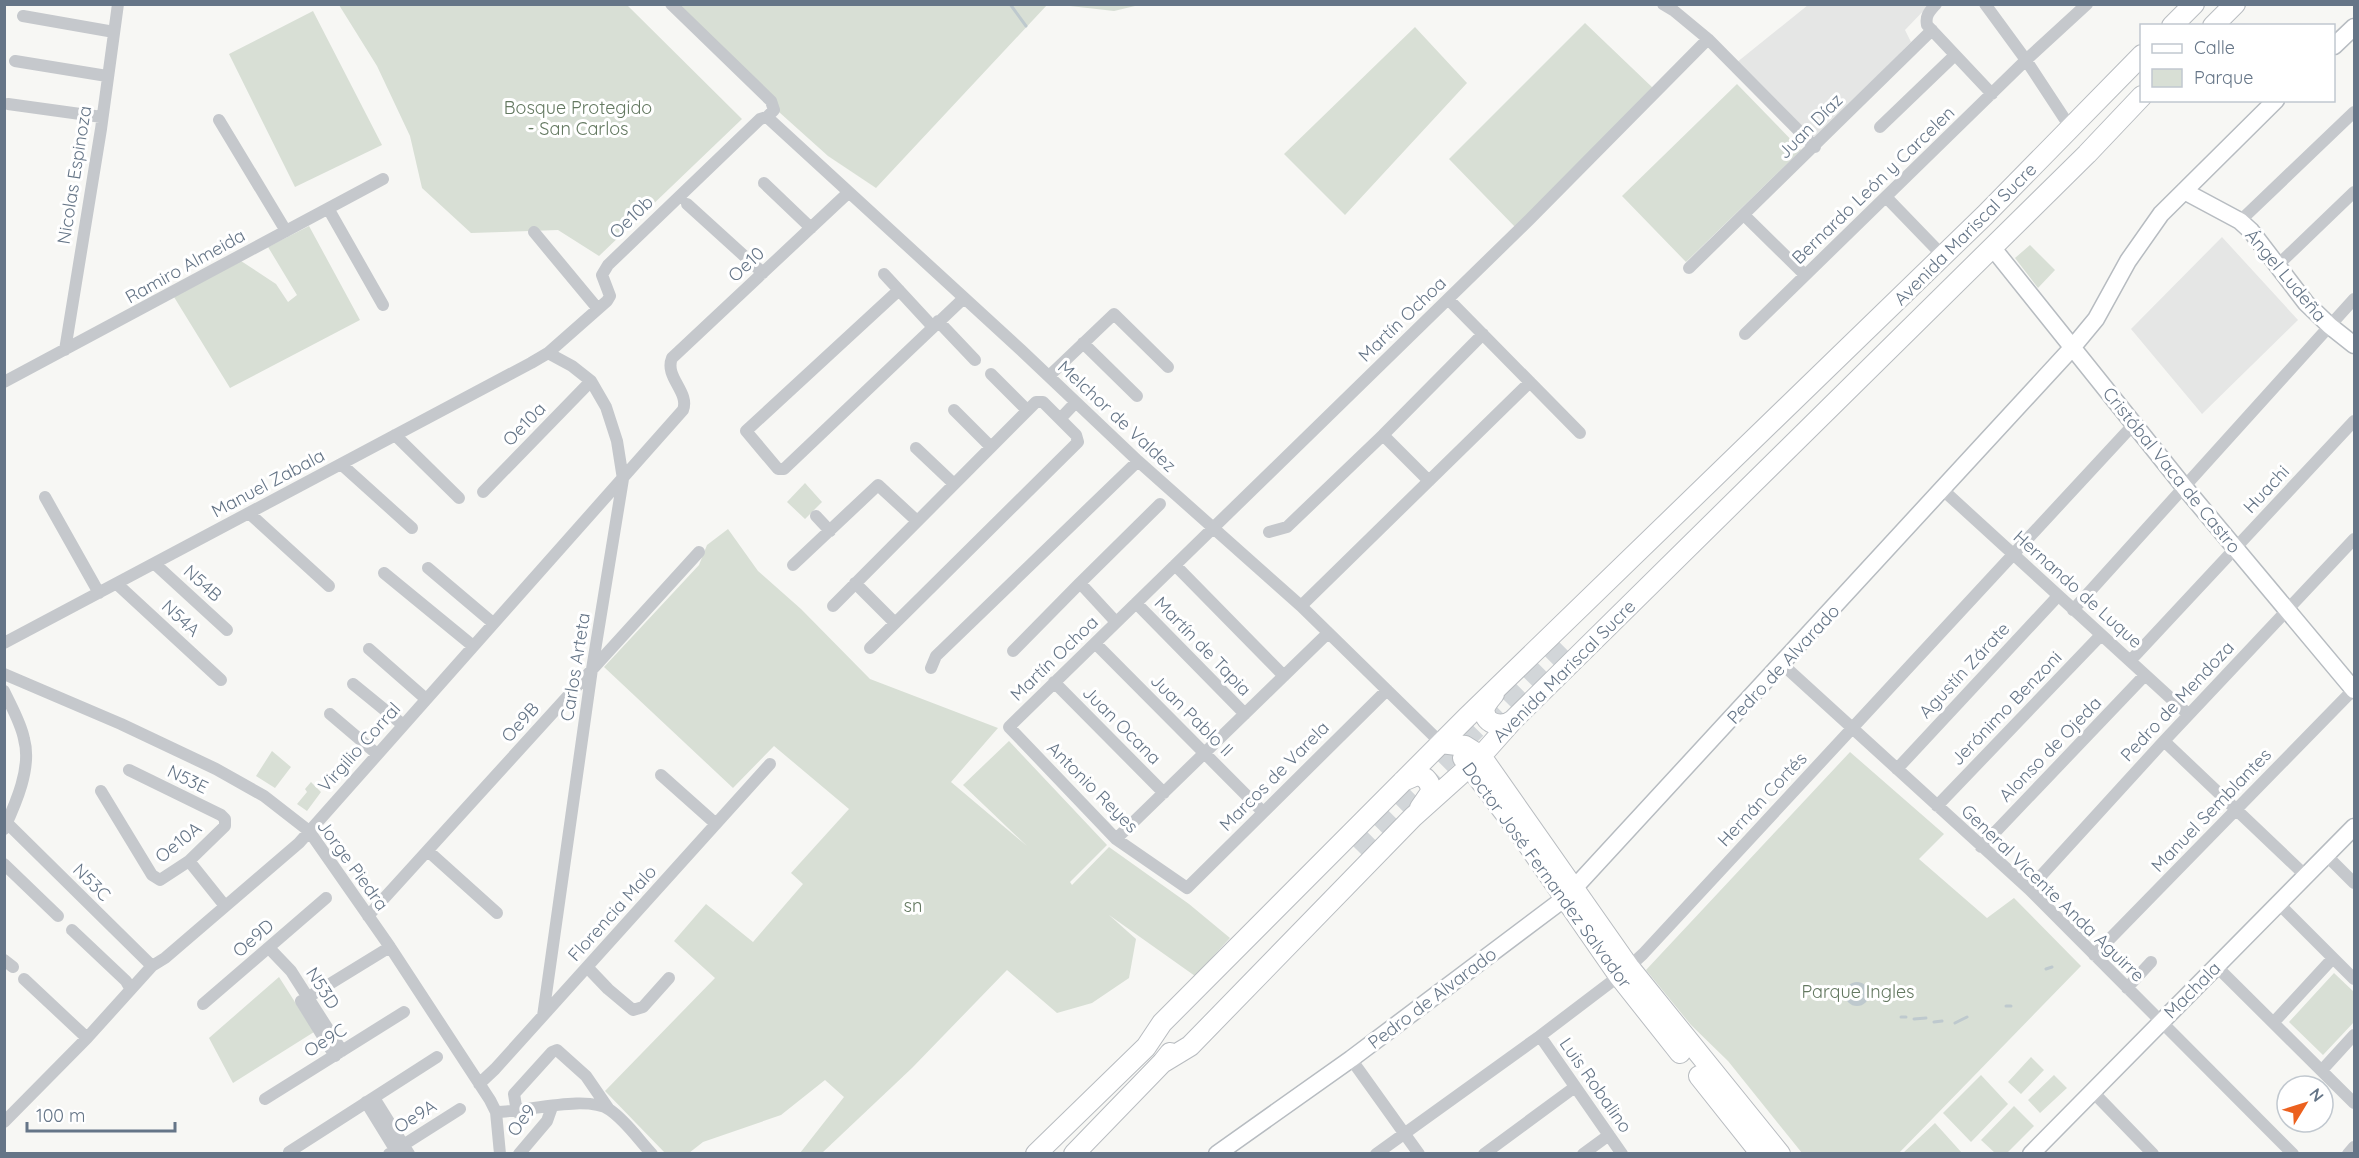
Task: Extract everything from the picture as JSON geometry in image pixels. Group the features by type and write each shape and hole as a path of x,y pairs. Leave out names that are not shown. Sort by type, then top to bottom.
{"main road":[{"path":"2174,24 2194,4"},
{"path":"2215,24 2235,4"},
{"path":"2335,45 2355,27"},
{"name":"Avenida Mariscal Sucre","path":"1036,1154 1146,1047 1162,1023 1441,743 1943,256 2070,127 2139,61"},
{"name":"Avenida Mariscal Sucre","path":"1162,1064 1190,1046 1413,817 1476,761 1513,720 2087,154 2140,98"},
{"name":"Pedro de Alvarado","path":"1217,1154 1351,1059 1570,894 2072,348 2096,319 2143,237 2161,214 2274,102"},
{"name":"Ángel Ludeña","path":"2184,191 2240,221 2256,236 2306,303 2330,326 2355,345"},
{"name":"Cristóbal Vaca de Castro","path":"1992,247 2185,488 2354,689"},
{"name":"Avenida Mariscal Sucre","path":"1785,410 1770,435 1565,647 1740,481 1809,427"},
{"path":"1499,687 1487,703 1485,715 1497,725 1513,720"},
{"name":"Doctor José Fernandez Salvador","path":"1441,743 1458,754 1476,761 1624,971 1761,1154"},
{"path":"1403,782 1413,776 1420,776 1425,777 1431,787 1427,798 1413,817"},
{"name":"Machala","path":"2031,1154 2159,1022 2355,827"},
{"name":"Avenida Mariscal Sucre","path":"1074,1154 1162,1064 1179,1040 1359,852 1170,1032 1146,1047"},
{"name":"Doctor José Fernandez Salvador","path":"1624,971 1780,1154"}],"street":[{"name":"Nicolas Espinoza","path":"65,350 118,4"},
{"path":"671,4 771,101 774,110 767,117"},
{"path":"1664,4 1708,39 1815,147"},
{"path":"1936,4 1926,19 1932,30 1992,94"},
{"path":"1985,4 2026,60 2070,127"},
{"name":"Bernardo León y Carcelen","path":"1744,334 2026,60 2087,4"},
{"path":"23,16 114,32"},
{"name":"Juan Díaz","path":"1689,268 1932,30"},
{"name":"Martín Ochoa","path":"1009,727 1448,299 1708,39"},
{"path":"1880,127 1955,55"},
{"path":"15,61 107,76"},
{"path":"8,104 102,117"},
{"path":"2240,221 2355,112"},
{"name":"Melchor de Valdez","path":"767,117 1049,376 1138,461 1301,606 1441,743"},
{"name":"Oe10b","path":"598,309 610,296 602,275 608,264 760,119 767,117"},
{"path":"219,120 286,231"},
{"name":"Ramiro Almeida","path":"4,382 150,306 383,179"},
{"path":"764,183 811,228"},
{"name":"Oe10","path":"670,363 680,350 849,192"},
{"path":"2278,264 2355,192"},
{"path":"1886,197 1943,256"},
{"path":"687,204 763,273"},
{"path":"329,210 383,305"},
{"path":"1744,215 1805,275"},
{"path":"534,232 598,309 548,353"},
{"path":"884,274 975,360"},
{"path":"899,290 746,431 777,469 784,469 964,298"},
{"path":"1448,299 1580,434"},
{"path":"2073,610 2355,299"},
{"path":"1049,376 1114,314 1168,366"},
{"path":"1269,532 1287,527 1383,435 1483,334"},
{"path":"1083,343 1137,396"},
{"name":"Carlos Arteta","path":"543,1016 592,669 623,479 617,441 606,407 591,381 572,366 548,353"},
{"name":"Manuel Zabala","path":"4,643 548,353"},
{"name":"Virgilio Corral","path":"4,1122 87,1038 152,966 165,958 299,843 402,724 683,411 685,401 670,368 670,363"},
{"path":"991,374 1027,410"},
{"name":"Oe10a","path":"483,492 591,381"},
{"path":"1301,606 1530,382"},
{"path":"832,606 1027,410 1039,401 1076,435 1078,442 870,648"},
{"path":"1060,419 1076,402"},
{"path":"954,410 990,447"},
{"name":"Huachi","path":"2130,661 2355,421"},
{"name":"Hernán Cortés","path":"1376,1154 1540,1036 1624,971 1854,728 2134,424"},
{"path":"395,435 459,498"},
{"path":"1383,435 1429,481"},
{"path":"916,448 954,484"},
{"path":"931,668 936,656 1138,461"},
{"path":"341,464 411,528"},
{"path":"793,565 878,485 916,521"},
{"name":"Hernando de Luque","path":"1943,490 2188,714"},
{"path":"45,497 99,593"},
{"path":"1013,651 1160,504"},
{"path":"249,513 329,586"},
{"path":"816,516 830,531"},
{"name":"Pedro de Mendoza","path":"2028,889 2287,609 2353,545"},
{"name":"Oe9B","path":"369,916 699,552"},
{"name":"N54B","path":"155,564 227,630"},
{"path":"1175,565 1284,676"},
{"path":"428,568 493,623"},
{"path":"384,573 473,646"},
{"path":"855,583 895,623"},
{"path":"1080,583 1116,622"},
{"name":"N54A","path":"117,584 221,680"},
{"name":"Agustín Zárate","path":"1897,769 2058,596"},
{"name":"Martín de Tapia","path":"1136,603 1245,714"},
{"path":"1116,839 1328,633"},
{"name":"Jerónimo Benzoni","path":"1937,806 2101,635"},
{"name":"Juan Pablo II","path":"1095,642 1263,812"},
{"path":"369,649 426,699"},
{"name":"General Vicente Anda Aguirre","path":"1782,664 2028,889 2293,1154"},
{"name":"Jorge Piedra","path":"5,674 121,724 216,769 264,796 309,831 388,944 496,1112 500,1154"},
{"name":"Alonso de Ojeda","path":"1981,847 2145,675"},
{"name":"Juan Ocana","path":"1054,682 1164,793"},
{"path":"353,684 402,724"},
{"name":"Manuel Semblantes","path":"2094,955 2354,689"},
{"name":"Marcos de Varela","path":"1187,888 1387,690"},
{"path":"4,691 24,738 26,756 18,793 6,826"},
{"path":"330,714 377,754"},
{"name":"Antonio Reyes","path":"1009,727 1116,839 1187,888"},
{"path":"2164,741 2306,876"},
{"name":"Florencia Malo","path":"479,1084 770,764"},
{"name":"N53E","path":"129,770 221,815 225,819 225,826"},
{"path":"660,775 716,824"},
{"name":"Oe10A","path":"101,791 152,875 160,880 189,861 225,826"},
{"name":"N53C","path":"6,826 152,966"},
{"path":"428,851 497,913"},
{"path":"2326,855 2355,883"},
{"path":"189,861 225,906"},
{"path":"4,864 58,916"},
{"name":"Oe9D","path":"203,1004 326,898"},
{"path":"2278,903 2355,979"},
{"path":"72,930 126,981 130,988"},
{"path":"303,997 388,944"},
{"name":"N53D","path":"266,951 291,971 303,997 338,1053"},
{"path":"2274,1022 2334,958"},
{"path":"2127,988 2151,962"},
{"path":"2216,966 2355,1103"},
{"path":"587,967 633,1010 643,1007 669,978"},
{"path":"24,979 87,1038"},
{"name":"Oe9C","path":"265,1099 404,1012"},
{"path":"2323,1070 2355,1035"},
{"name":"Luis Robalino","path":"1540,1036 1622,1154"},
{"path":"517,1112 514,1095 552,1052 557,1050 586,1076 609,1109 652,1154"},
{"path":"289,1152 437,1057"},
{"path":"1351,1059 1419,1154"},
{"path":"1484,1154 1575,1087"},
{"path":"2093,1092 2153,1154"},
{"path":"370,1100 399,1151"},
{"path":"496,1112 517,1112 591,1103 609,1109"},
{"name":"Oe9","path":"519,1154 547,1121 552,1107"},
{"name":"Oe9A","path":"399,1151 460,1109"},
{"path":"1583,1154 1609,1135"},
{"path":"2348,1154 2355,1147"}],"shaded area":[{"path":"1808,5 1929,5 1905,30 1911,42 1815,138 1736,63"},
{"path":"2222,237 2298,320 2202,414 2131,329"},
{"path":"1857,982 1866,985 1869,994 1866,1003 1857,1006 1848,1003 1845,994 1848,985"}],"green space":[{"name":"Bosque Protegido - San Carlos","path":"339,5 627,5 742,119 599,256 558,230 471,233 422,188 410,136 377,66"},
{"path":"674,5 1047,5 876,188 828,156 751,87"},
{"path":"1061,5 1154,5 1135,6 1114,11"},
{"path":"313,11 382,145 295,187 229,54"},
{"path":"1585,23 1654,89 1517,229 1449,159"},
{"path":"1415,27 1467,83 1345,215 1284,154"},
{"path":"1737,84 1801,150 1686,262 1622,196"},
{"path":"309,226 360,320 230,388 174,297 241,261 276,284 288,302 297,295 268,247"},
{"path":"2030,245 2055,270 2038,288 2015,258"},
{"path":"805,483 822,502 805,519 787,502"},
{"name":"sn","path":"728,529 758,571 801,609 870,679 998,728 951,782 1027,846 963,785 1009,741 1107,845 1070,882 1072,885 1109,847 1189,904 1230,938 1195,976 1109,915 1136,939 1129,978 1092,1003 1057,1013 1007,970 912,1068 822,1153 800,1153 844,1097 825,1080 781,1115 703,1142 689,1153 665,1153 605,1091 715,978 674,941 706,904 753,942 803,884 791,873 849,809 774,746 733,788 604,667 699,565 707,545"},
{"path":"272,751 291,767 275,788 256,776"},
{"name":"Parque Ingles","path":"1850,752 1944,834 1919,859 1987,918 2014,898 2081,966 1898,1154 1802,1153 1728,1061 1691,1025 1646,970"},
{"path":"311,782 321,792 307,811 297,804 307,792 305,789"},
{"path":"2334,973 2354,992 2354,1022 2323,1055 2289,1022"},
{"path":"279,977 314,1032 233,1083 209,1038"},
{"path":"2031,1057 2044,1070 2021,1094 2008,1082"},
{"path":"1981,1075 2008,1104 1971,1142 1943,1113"},
{"path":"2054,1075 2067,1088 2040,1113 2028,1100"},
{"path":"2014,1106 2034,1126 2007,1153 1995,1153 1981,1140"},
{"path":"1935,1123 1962,1153 1903,1153"}],"waterway":[{"path":"1010,4 1026,26"},
{"path":"2046,969 2052,967"},
{"path":"2006,1006 2011,1006"},
{"path":"1901,1017 1906,1017"},
{"path":"1955,1023 1967,1017"},
{"path":"1914,1019 1926,1018"},
{"path":"1934,1022 1942,1021"}],"tunnel":[{"path":"1356,849 1562,643"}]}
